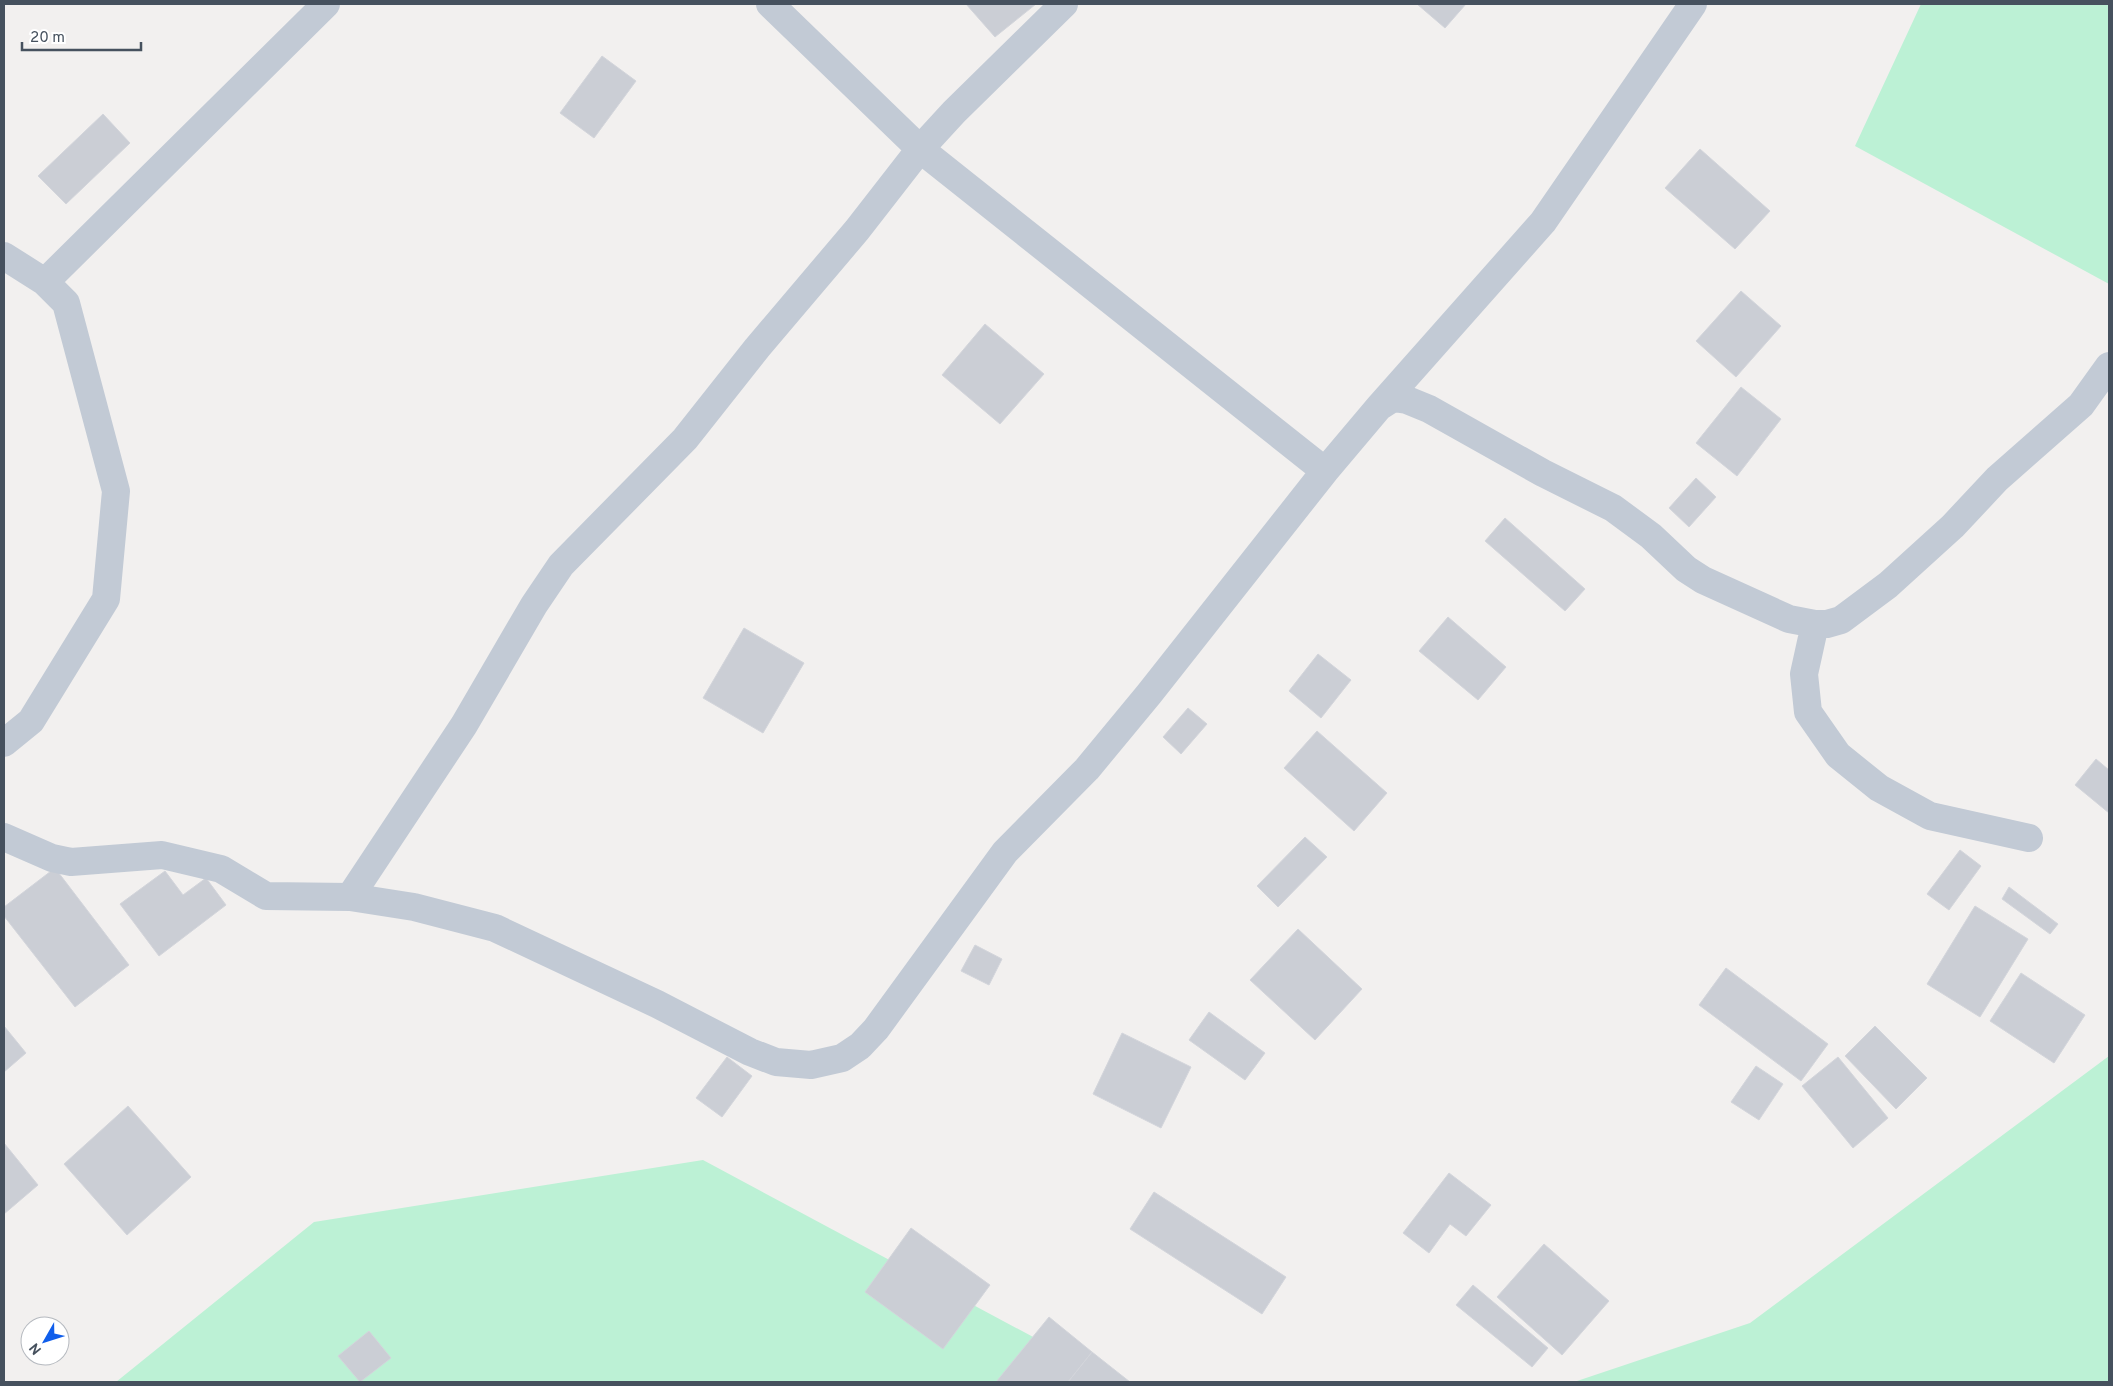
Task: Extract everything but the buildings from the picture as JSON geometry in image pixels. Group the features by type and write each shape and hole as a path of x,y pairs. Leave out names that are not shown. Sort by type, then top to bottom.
{"street":[{"path":"46,282 326,4"},
{"path":"770,4 920,149 1325,470"},
{"path":"350,897 464,725 534,605 561,565 685,439 757,348 857,230 920,149 954,112 1064,4"},
{"path":"4,837 52,858 70,862 171,857 221,869 266,896 350,897 414,907 495,928 657,1004 750,1052 776,1062 811,1065 842,1058 860,1046 876,1029 1005,852 1087,769 1149,694 1325,470 1543,222 1693,4"},
{"path":"4,256 46,282 66,303 116,491 106,600 31,721 4,743"},
{"path":"1379,407 1393,398 1407,400 1429,409 1543,473 1613,508 1651,536 1686,569 1703,580 1789,619 1815,624 1841,620 1888,585 1952,526 1997,479 2082,405 2109,366"},
{"path":"1815,624 1804,674 1808,712 1838,755 1879,788 1930,816 2029,838"}],"green space":[{"path":"1921,4 2109,4 2109,284 1855,146"},
{"path":"2109,1056 2109,1382 1574,1382 1750,1323"},
{"path":"703,1160 1117,1382 116,1382 314,1222"}]}
